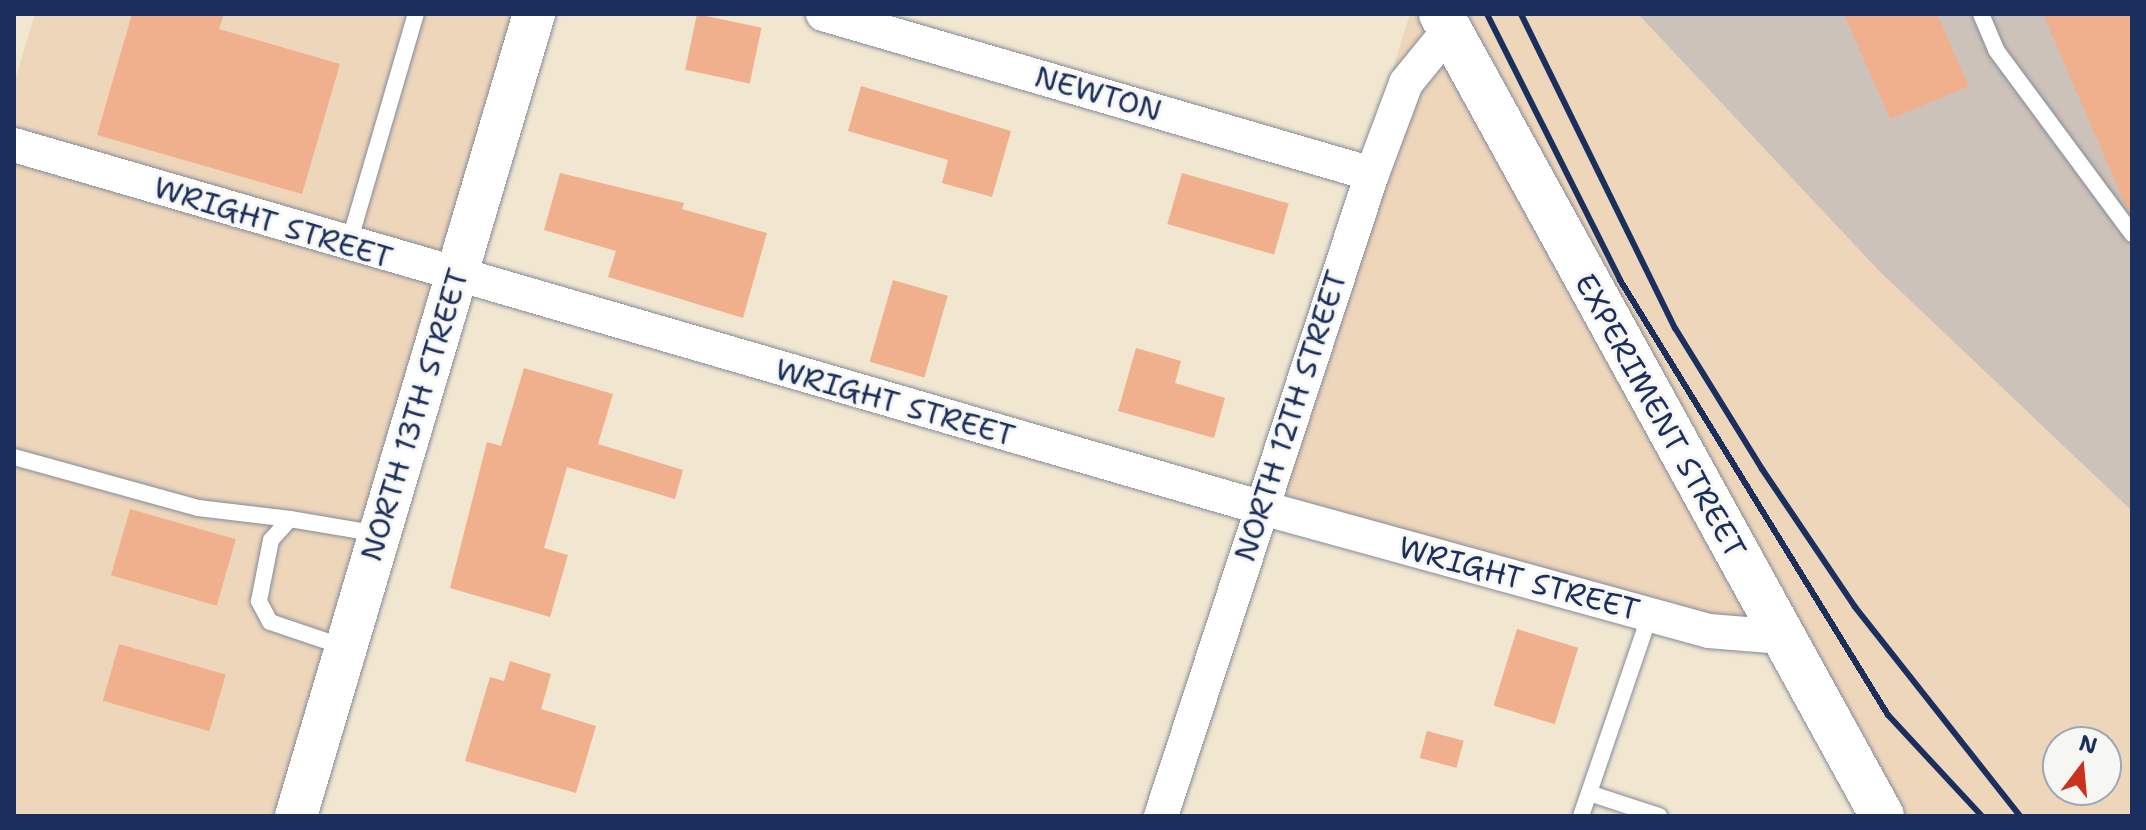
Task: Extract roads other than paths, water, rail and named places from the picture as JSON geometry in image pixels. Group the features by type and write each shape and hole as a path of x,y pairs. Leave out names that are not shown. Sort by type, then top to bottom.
{"main road":[{"name":"EXPERIMENT STREET","path":"1445,22 1882,816"}],"street":[{"name":"NORTH 13TH STREET","path":"296,816 534,14"},
{"name":"NEWTON","path":"823,14 1372,174"},
{"name":"NORTH 12TH STREET","path":"1161,816 1259,507 1372,174 1406,83 1445,22"},
{"name":"WRIGHT STREET","path":"14,145 456,278 1259,507 1709,631 1782,637"}],"lane":[{"path":"348,246 416,14"},
{"path":"1981,14 1996,50 2132,234"},
{"path":"14,457 198,508 380,534"},
{"path":"290,519 271,540 259,601 270,622 293,634 346,648"},
{"path":"1581,816 1650,615"},
{"path":"1589,793 1659,816"}],"railway":[{"path":"1487,14 1620,280 1888,715 1982,816"},
{"path":"1521,14 1675,328 1762,469 1855,607 2020,816"}]}
